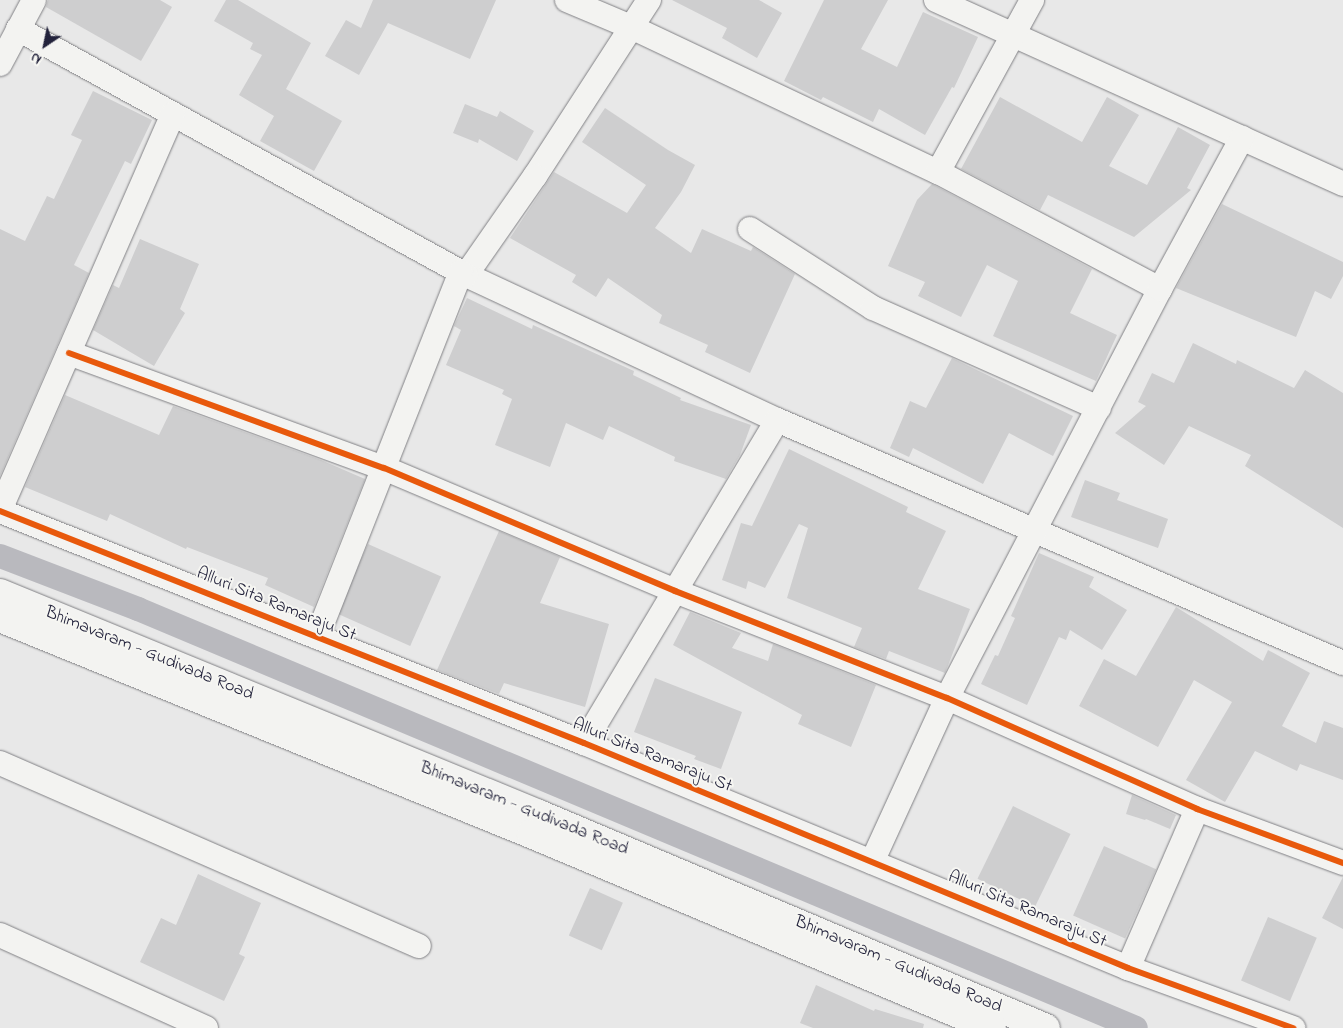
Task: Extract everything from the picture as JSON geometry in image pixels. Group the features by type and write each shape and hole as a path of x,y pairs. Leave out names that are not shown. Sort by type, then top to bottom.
{"main road":[{"name":"Bhimavaram - Gudivada Road","path":"0,592 423,779 996,1022 1046,1028"},
{"name":"Bhimavaram - Gudivada Road","path":"0,618 423,779"}],"street":[{"path":"0,64 34,0"},
{"path":"567,0 631,28 938,172 1160,289"},
{"path":"317,637 464,274 535,176 649,0"},
{"path":"936,0 1343,184"},
{"path":"938,172 1032,0"},
{"path":"18,29 464,274 777,420 1343,664"},
{"path":"0,511 173,114"},
{"path":"872,862 947,698 1160,289 1242,138"},
{"path":"750,228 874,308 1099,408"},
{"path":"69,353 384,468 675,591 947,698 1196,809 1343,863"},
{"path":"584,744 777,420"},
{"name":"Alluri Sita Ramaraju St","path":"0,511 584,744 1128,968 1293,1028"},
{"path":"0,763 301,897 419,946"},
{"path":"1128,968 1196,809"},
{"path":"0,935 192,1025"}],"building":[{"path":"48,0 160,0 172,7 141,61 46,7"},
{"path":"226,0 238,0 311,43 286,89 342,121 314,171 260,141 274,116 239,95 262,55 250,49 253,43 214,21"},
{"path":"373,0 496,0 470,59 388,23 359,75 325,56 346,20 361,28"},
{"path":"672,0 759,0 782,13 757,58 722,38 727,28"},
{"path":"824,0 888,0 861,49 897,67 923,12 978,37 954,88 952,87 925,135 879,109 873,122 823,97 821,100 784,81"},
{"path":"93,91 152,120 131,164 125,161 74,265 89,273 0,476 0,229 25,241 47,196 54,199 82,140 71,135"},
{"path":"1000,97 1082,142 1107,97 1139,115 1109,166 1147,185 1178,127 1210,145 1187,188 1191,190 1134,237 1048,195 1040,210 961,169"},
{"path":"465,104 497,117 500,111 534,131 517,161 479,139 478,143 453,133"},
{"path":"605,108 668,150 695,165 681,192 655,228 691,253 702,229 751,251 753,247 795,274 750,373 705,352 708,345 659,323 662,315 608,278 596,297 572,282 576,275 510,238 554,172 627,213 646,185 582,142"},
{"path":"932,184 1092,269 1070,313 1117,335 1096,381 993,336 1018,281 987,265 961,317 918,296 925,282 888,266 917,200"},
{"path":"1222,204 1343,262 1343,276 1331,299 1315,291 1296,337 1176,288"},
{"path":"140,239 199,264 180,309 185,313 154,366 93,330 113,285 119,288"},
{"path":"467,298 532,329 533,325 634,371 633,375 681,398 680,400 751,425 740,455 726,479 674,461 675,457 609,426 603,440 566,423 550,467 495,445 512,399 502,394 504,390 446,365 461,330 454,326"},
{"path":"1193,343 1236,364 1237,360 1294,388 1305,370 1343,393 1343,528 1245,466 1251,455 1189,426 1164,465 1115,433 1146,406 1138,402 1152,373 1174,383"},
{"path":"952,358 1073,416 1053,456 1009,433 983,484 913,448 909,457 890,448 910,401 926,408"},
{"path":"65,395 159,435 173,406 321,460 365,479 314,607 265,585 268,578 187,547 186,549 110,514 107,521 25,487"},
{"path":"789,449 908,507 906,512 946,531 918,589 970,609 945,673 889,651 886,659 854,647 862,628 787,598 808,528 799,524 765,588 748,581 746,589 722,580 741,523 752,526"},
{"path":"1085,480 1120,493 1117,500 1168,519 1158,548 1071,517"},
{"path":"499,531 560,557 540,603 609,624 585,707 504,683 499,694 437,670"},
{"path":"368,544 441,577 410,646 337,613"},
{"path":"1039,553 1094,577 1089,587 1127,610 1102,650 1070,630 1066,640 1059,637 1027,705 981,684 995,655 998,656 1015,618 1011,616"},
{"path":"1176,607 1263,661 1268,650 1310,673 1282,726 1316,743 1324,721 1343,728 1343,780 1300,764 1297,771 1255,751 1225,802 1186,780 1232,702 1194,680 1158,747 1079,706 1104,659 1136,676"},
{"path":"690,612 741,633 732,648 768,661 773,644 876,685 851,747 798,724 802,715 673,645"},
{"path":"655,678 742,712 721,769 694,759 696,756 634,732"},
{"path":"1132,795 1176,815 1170,829 1146,819 1126,814"},
{"path":"1013,806 1071,834 1035,907 977,879"},
{"path":"1104,846 1156,869 1125,939 1073,915"},
{"path":"198,874 261,903 239,954 245,957 224,1001 140,962 161,918 176,925"},
{"path":"1343,877 1343,929 1322,918"},
{"path":"590,888 623,903 602,950 569,936"},
{"path":"1268,917 1317,938 1290,1001 1241,981"},
{"path":"816,985 874,1011 875,1009 924,1024 923,1028 813,1028 800,1023"}],"waterway":[{"path":"0,556 138,609 1136,1028"}],"cycle path":[{"path":"69,353 384,468 675,591 947,698 1197,809 1343,863"},
{"path":"0,511 584,743 1128,968 1293,1028"}]}
